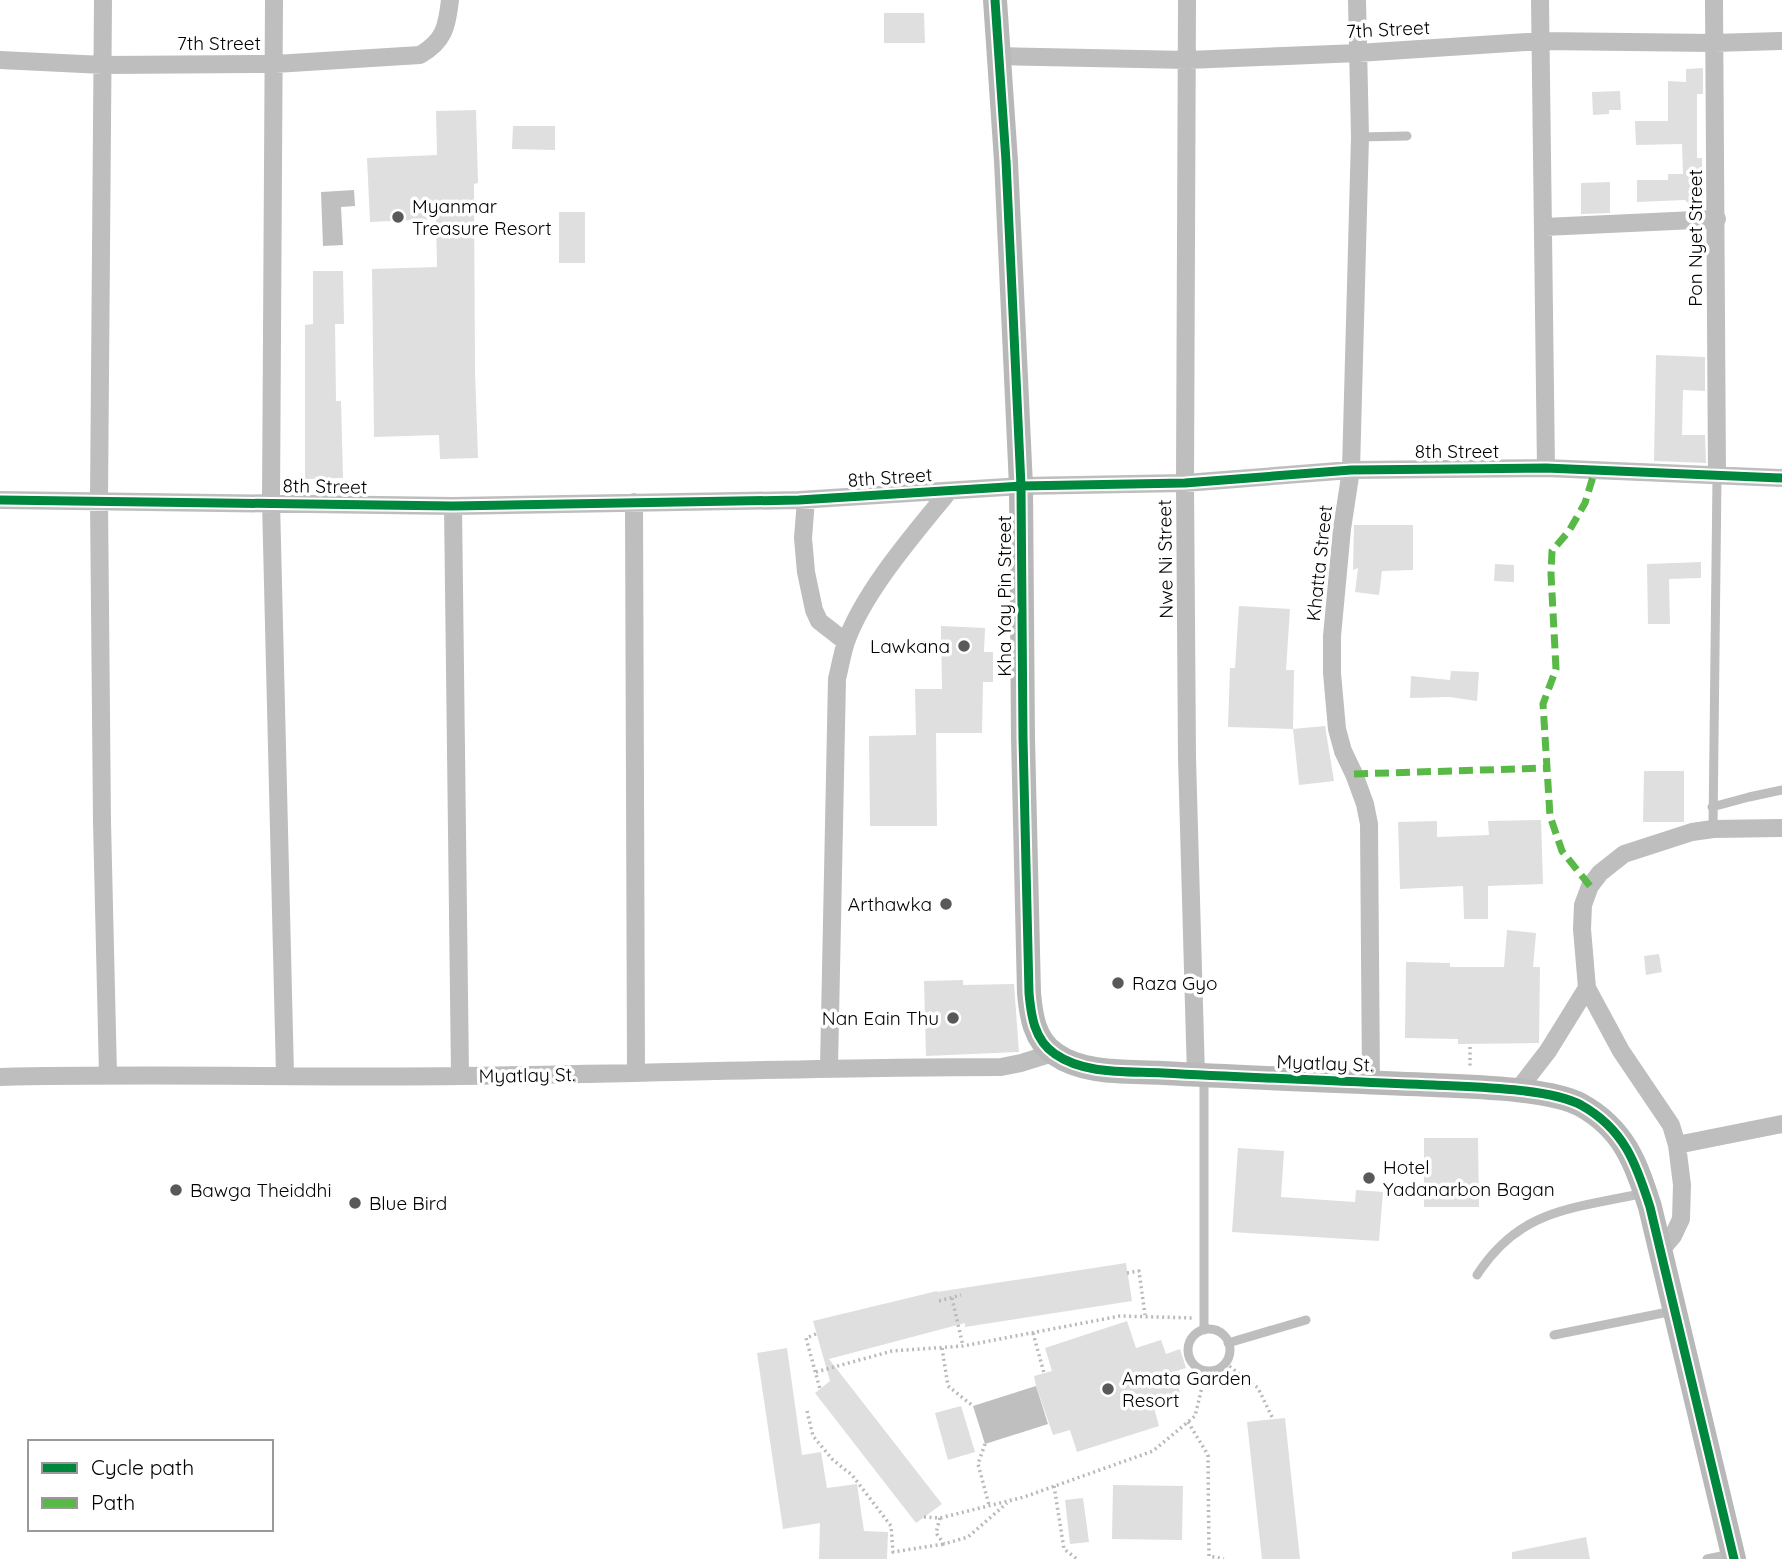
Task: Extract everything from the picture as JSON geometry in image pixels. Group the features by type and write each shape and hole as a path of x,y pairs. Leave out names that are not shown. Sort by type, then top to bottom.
{"street":[{"path":"103,0 99,500 108,1074"},
{"path":"274,0 271,502 285,1075"},
{"name":"7th Street","path":"0,60 103,65 275,64 420,55 435,46 443,34 450,0"},
{"name":"Kha Yay Pin Street","path":"995,0 1006,161 1021,486 1029,993 1035,1026 1042,1042 1053,1053"},
{"name":"Nwe Ni Street","path":"1187,0 1185,483 1188,771 1200,1076"},
{"name":"Khatta Street","path":"1357,0 1360,137 1351,470 1342,529 1332,636 1332,674 1337,729 1365,804 1369,824 1371,1082"},
{"path":"1540,0 1546,468"},
{"name":"Pon Nyet Street","path":"1714,0 1717,476"},
{"name":"7th Street","path":"997,56 1188,60 1542,41 1782,41"},
{"path":"1544,227 1717,219"},
{"name":"8th Street","path":"0,500 453,506 806,500 1021,486 1185,483 1351,470 1546,468 1782,478"},
{"path":"829,1067 837,679 846,642 860,613 896,558 949,491"},
{"path":"806,500 803,538 806,572 814,610 819,621 846,642"},
{"path":"634,502 636,1072"},
{"path":"453,506 460,1076"},
{"path":"1661,1250 1673,1236 1681,1219 1682,1185 1677,1145 1671,1125 1621,1051 1587,988 1581,918 1583,905 1590,886 1609,864 1624,854 1679,834 1713,829 1782,828"},
{"path":"1517,1091 1548,1051 1587,988"},
{"name":"Myatlay St.","path":"0,1077 108,1074 460,1076 829,1067 1000,1067 1053,1053 1063,1059 1099,1070 1470,1087 1567,1099 1581,1105 1609,1126 1622,1139 1638,1168 1661,1250 1733,1556"},
{"path":"1677,1145 1782,1124"}],"lane":[{"path":"1360,137 1407,136"},
{"path":"1713,829 1717,476"},
{"path":"1712,807 1782,790"},
{"path":"1200,1076 1204,1330"},
{"path":"1477,1275 1491,1253 1532,1220 1560,1211 1646,1193"},
{"path":"1554,1335 1675,1311"},
{"path":"1228,1343 1306,1320"},
{"path":"1204,1330 1219,1332 1228,1343 1230,1350 1225,1363 1213,1371 1206,1371 1193,1364 1188,1351 1192,1337 1204,1330"},
{"path":"1707,1559 1733,1556"}],"path":[{"path":"1127,1273 1139,1271 1145,1315"},
{"path":"939,1301 961,1295"},
{"path":"951,1298 963,1346"},
{"path":"816,1372 892,1351 963,1346 1120,1316 1204,1318"},
{"path":"1033,1333 1044,1373"},
{"path":"816,1334 806,1338 820,1389"},
{"path":"942,1348 948,1386 973,1406"},
{"path":"1225,1363 1258,1388 1273,1419"},
{"path":"924,1517 940,1518 1010,1500 1153,1451 1195,1416 1206,1371"},
{"path":"807,1411 813,1436 833,1460 852,1475 891,1526 893,1552 944,1544 968,1537 1010,1500"},
{"path":"1188,1422 1208,1455 1209,1556 1224,1559"},
{"path":"985,1444 978,1464 989,1505"},
{"path":"1054,1486 1064,1549 1077,1559"},
{"path":"940,1518 936,1533 944,1544"}],"shaded area":[{"path":"354,190 355,206 341,207 343,245 323,246 321,192"},
{"path":"1036,1386 1048,1424 985,1444 973,1406"}],"building":[{"path":"884,13 924,13 925,43 884,43"},
{"path":"1703,68 1703,94 1697,94 1697,158 1702,158 1703,205 1690,205 1685,200 1637,202 1637,180 1668,180 1668,174 1683,174 1682,144 1636,145 1635,121 1668,121 1668,81 1686,82 1686,69"},
{"path":"1620,91 1621,110 1609,110 1609,114 1593,115 1592,92"},
{"path":"476,110 478,183 474,184 475,370 478,458 440,459 439,435 374,437 372,269 437,267 436,219 370,222 367,158 437,155 436,111"},
{"path":"513,126 555,126 555,150 512,149"},
{"path":"1610,182 1610,213 1581,214 1581,183"},
{"path":"559,212 585,212 585,263 559,263"},
{"path":"313,271 343,271 344,324 335,324 336,401 341,401 343,478 305,479 305,325 313,324"},
{"path":"1656,355 1705,357 1705,391 1683,390 1682,435 1705,435 1706,463 1654,461"},
{"path":"1354,525 1413,525 1413,570 1382,571 1379,595 1355,592 1358,568 1353,570"},
{"path":"1701,562 1701,578 1669,579 1670,624 1648,624 1647,564"},
{"path":"1495,564 1514,565 1514,582 1494,581"},
{"path":"1239,606 1290,609 1286,670 1294,670 1293,729 1228,727 1230,668 1235,668"},
{"path":"941,626 985,628 984,652 993,652 993,682 983,682 982,733 936,733 937,826 870,826 869,736 916,735 915,689 942,689"},
{"path":"1451,671 1479,672 1477,701 1449,697 1410,698 1411,676 1450,680"},
{"path":"1325,726 1334,781 1299,785 1293,729"},
{"path":"1644,771 1684,771 1684,822 1643,822"},
{"path":"1541,820 1543,884 1488,886 1488,919 1464,919 1463,886 1400,889 1398,822 1437,821 1437,837 1489,835 1488,821"},
{"path":"1507,930 1536,933 1533,967 1540,967 1539,1043 1458,1044 1458,1039 1405,1038 1406,962 1450,963 1450,967 1504,967"},
{"path":"1659,954 1662,972 1646,975 1644,956"},
{"path":"963,980 963,985 1014,984 1019,1052 926,1056 924,981"},
{"path":"1424,1138 1478,1138 1479,1207 1424,1207"},
{"path":"1238,1148 1284,1151 1281,1197 1355,1202 1356,1190 1383,1192 1379,1241 1232,1232"},
{"path":"1126,1263 1132,1301 965,1327 965,1323 829,1359 942,1504 916,1523 815,1393 830,1381 813,1321 937,1291"},
{"name":"Amata Garden Resort","path":"1127,1321 1136,1348 1161,1340 1166,1354 1180,1349 1186,1368 1173,1372 1180,1392 1152,1401 1159,1426 1077,1452 1070,1430 1053,1435 1034,1376 1052,1371 1045,1348"},
{"path":"787,1348 802,1455 821,1452 827,1488 857,1484 864,1531 888,1532 887,1559 819,1559 820,1523 783,1529 757,1353"},
{"path":"961,1406 975,1452 948,1460 935,1413"},
{"path":"1285,1418 1300,1559 1262,1559 1247,1422"},
{"path":"1113,1485 1183,1486 1182,1540 1112,1539"},
{"path":"1083,1498 1089,1542 1070,1544 1065,1500"},
{"path":"1586,1537 1590,1559 1512,1559 1512,1552"}],"marked path":[{"path":"1590,886 1562,851 1550,816 1543,704 1556,669 1552,551 1569,531 1585,503 1595,470"},
{"path":"1354,774 1547,768"}],"cycle path":[{"path":"995,0 1006,161 1021,486 1029,993 1038,1034 1042,1042 1055,1054 1067,1061 1093,1069 1510,1089 1567,1099 1596,1114 1626,1148 1650,1207 1734,1559"},
{"path":"0,500 453,506 799,500 1021,486 1185,483 1351,470 1546,468 1782,478"}],"place":[{"name":"Myanmar Treasure Resort","path":"398,217"},
{"name":"Lawkana","path":"964,646"},
{"name":"Arthawka","path":"946,904"},
{"name":"Raza Gyo","path":"1118,983"},
{"name":"Nan Eain Thu","path":"953,1018"},
{"name":"Hotel Yadanarbon Bagan","path":"1369,1178"},
{"name":"Bawga Theiddhi","path":"176,1190"},
{"name":"Blue Bird","path":"355,1203"},
{"name":"Amata Garden Resort","path":"1108,1389"}]}
